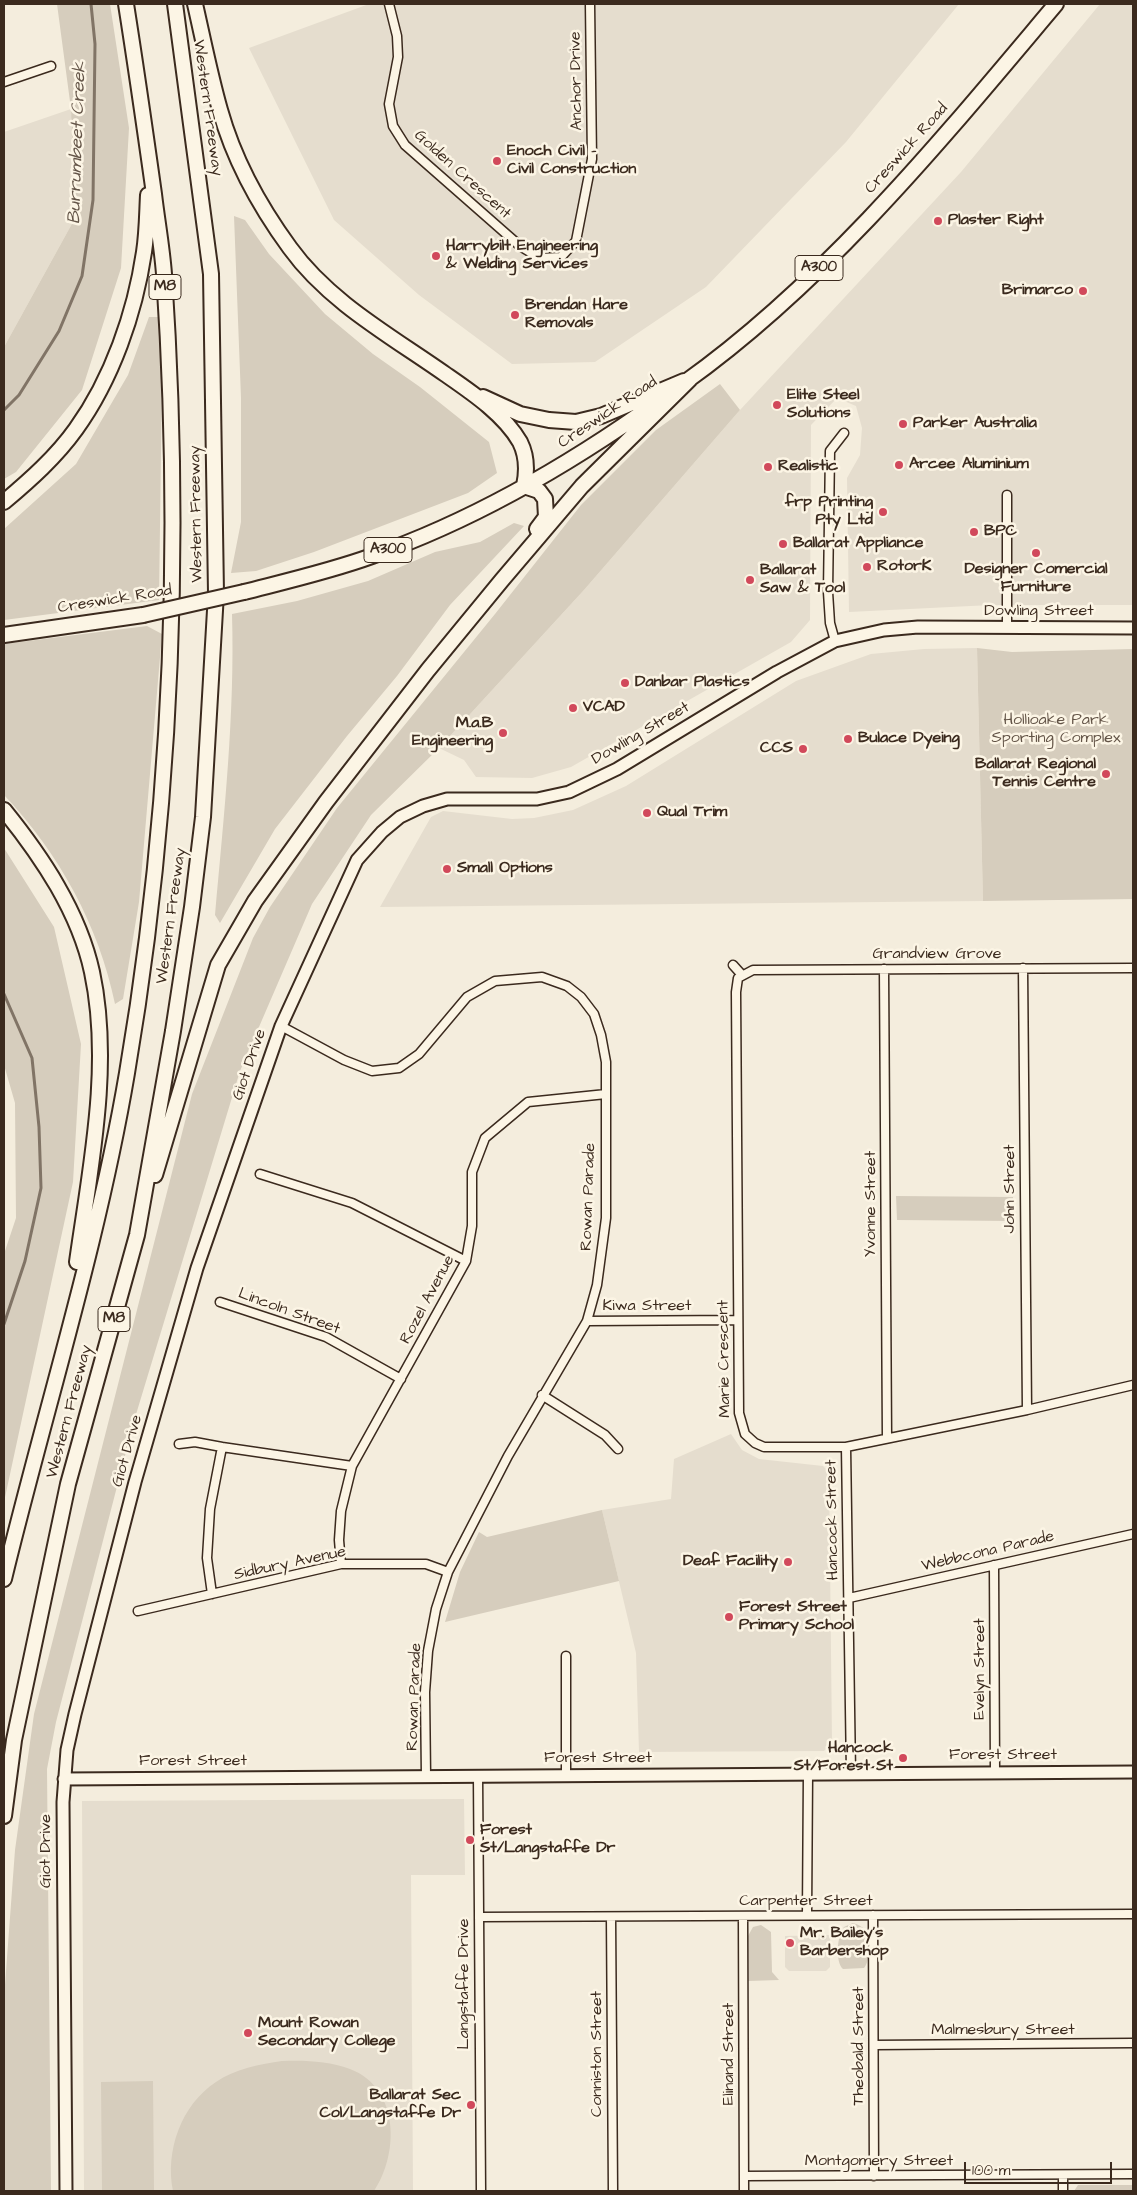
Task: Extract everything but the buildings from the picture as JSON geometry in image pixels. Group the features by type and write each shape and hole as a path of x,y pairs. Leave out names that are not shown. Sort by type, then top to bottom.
{"highway":[{"name":"Western Freeway","path":"4,1579 100,1203 127,1073 151,904 169,709 172,574 171,431 164,270 126,4"},
{"name":"Western Freeway","path":"4,1816 14,1740 66,1493 137,1235 173,1032 192,907 202,818 216,593 211,274 175,4"},
{"path":"194,4 220,111 234,149 260,205 291,250 328,289 367,320 471,392 506,424 520,443 526,465 524,486 543,494 547,508 546,517 502,580"},
{"name":"Creswick Road","path":"4,635 143,615 244,592 372,557 439,530 588,450 722,356 800,288 868,219 1056,4"},
{"path":"4,502 36,475 76,429 103,384 132,309 144,251 150,165"},
{"path":"137,1235 218,965 254,900 332,794 428,670 502,580 582,486 690,379"},
{"path":"471,392 520,414 549,420 576,422 601,416 690,379"},
{"name":"Creswick Road","path":"4,628 47,629"},
{"path":"4,810 44,864 72,913 92,971 100,1029 99,1089 68,1330"}],"street":[{"name":"Golden Crescent","path":"389,4 397,36 398,57 389,104 393,126 405,145 520,246 540,258 561,257 576,241 592,159"},
{"name":"Anchor Drive","path":"590,4 592,159"},
{"path":"4,82 51,66"},
{"path":"835,641 830,623 828,592 830,451 844,433"},
{"path":"1007,495 1007,628"},
{"name":"Dowling Street","path":"447,799 536,800 570,792 617,770 777,672 835,641 884,630 918,627 1133,628"},
{"name":"Giot Drive","path":"66,2191 64,1779 66,1750 135,1482 192,1286 281,1026 358,860 382,832 400,817 423,806 447,799"},
{"path":"733,965 742,975"},
{"name":"John Street","path":"1024,968 1027,1410"},
{"name":"Grandview Grove","path":"742,975 756,970 1133,968"},
{"name":"Yvonne Street","path":"884,969 887,1438"},
{"name":"Marie Crescent","path":"742,975 737,980 736,992 738,1413 740,1425 747,1436 758,1444 770,1448 846,1447 1027,1410 1133,1385"},
{"name":"Rowan Parade","path":"281,1026 344,1060 372,1071 399,1068 419,1054 467,997 495,981 542,977 567,986 581,997 594,1014 601,1034 606,1062 606,1218 597,1285 587,1321 542,1395 448,1572 436,1609 428,1651 425,1692 426,1776"},
{"name":"Rozel Avenue","path":"340,1564 341,1511 352,1466 466,1261 472,1226 472,1172 485,1138 528,1102 606,1094"},
{"path":"260,1174 352,1203 466,1261"},
{"name":"Lincoln Street","path":"220,1302 326,1337 401,1379"},
{"name":"Kiwa Street","path":"587,1321 738,1320"},
{"path":"542,1395 605,1435 618,1449"},
{"path":"179,1444 195,1442 352,1466"},
{"path":"212,1594 208,1558 210,1509 222,1447"},
{"name":"Hancock Street","path":"846,1447 846,1572 849,1598 850,1773"},
{"name":"Webbcona Parade","path":"849,1598 1133,1534"},
{"name":"Sidbury Avenue","path":"138,1611 340,1564 426,1564 448,1572"},
{"name":"Evelyn Street","path":"994,1565 995,1772"},
{"path":"566,1656 566,1775"},
{"name":"Forest Street","path":"64,1779 1133,1772"},
{"path":"807,1915 808,1774"},
{"name":"Langstaffe Drive","path":"478,1776 481,2191"},
{"name":"Carpenter Street","path":"479,1917 1133,1914"},
{"name":"Theobald Street","path":"873,1915 874,2176"},
{"name":"Elinand Street","path":"742,1916 744,2191"},
{"name":"Conniston Street","path":"611,1917 613,2191"},
{"name":"Malmesbury Street","path":"874,2045 1133,2044"},
{"name":"Montgomery Street","path":"744,2176 1133,2174"},
{"path":"1063,2175 1063,2191"}],"shaded area":[{"path":"369,4 959,4 846,142 706,287 595,362 512,364 419,295 334,220 249,48"},
{"path":"1100,4 1133,4 1133,605 991,605 849,612 847,478 860,455 862,428 856,406 837,398 811,425 810,620 791,642 571,767 532,778 476,777 464,760 439,748 584,590 740,410 961,172"},
{"path":"71,109 74,220 4,347 4,132"},
{"path":"977,648 983,901 380,907 431,817 443,811 512,819 534,818 573,810 626,786 796,681 871,654 924,649"},
{"name":"Forest Street Primary School","path":"731,1434 742,1450 759,1459 823,1466 829,1472 832,1742 824,1751 639,1752 636,1653 602,1510 671,1499 674,1459"},
{"name":"Mount Rowan Secondary College","path":"464,1799 465,1875 411,1875 413,2191 84,2191 82,1801"},
{"path":"830,1935 830,1967 826,1971 789,1971 785,1967 785,1936"}],"green space":[{"path":"57,4 110,4 129,128 121,268 82,390 16,472 4,479 4,347 74,220 71,109"},
{"path":"234,216 245,220 269,254 325,314 373,354 420,387 489,442 497,473 468,493 314,552 256,571 231,573 241,522 241,398"},
{"path":"149,317 158,317 162,378 159,600 4,620 4,529 76,464 128,375"},
{"path":"720,384 740,410 584,590 439,748 371,815 312,904 240,1071 134,1421 56,1722 47,1769 51,2191 4,2191 4,1998 15,1850 34,1714 192,1094 253,938 270,907 337,808 581,505 656,430"},
{"path":"514,523 524,526 450,605 397,676 347,736 275,829 220,923 215,915 230,727 232,614 297,601 368,581 435,552 480,542"},
{"path":"147,626 162,634 139,902 123,999 115,1004 99,947 74,892 42,841 4,795 4,644"},
{"name":"Hollioake Park Sporting Complex","path":"977,648 1012,652 1133,649 1133,899 983,901"},
{"path":"4,848 54,927 81,1044 73,1182 4,1502 4,1254 16,1218 15,1103 4,1065"},
{"path":"896,1196 1013,1197 1013,1221 897,1220"},
{"path":"602,1510 619,1581 445,1622 460,1572 479,1532 487,1537"},
{"path":"853,1923 861,1926 866,1932 869,1945 867,1961 864,1968 843,1969 840,1966 838,1955 840,1936 844,1927"},
{"path":"761,1925 771,1932 772,1972 779,1980 748,1981 748,1936 753,1927"},
{"path":"282,2061 316,2062 342,2066 366,2078 378,2091 386,2106 390,2123 391,2141 388,2159 374,2191 173,2191 171,2160 174,2145 178,2130 193,2103 223,2077 239,2070"},
{"path":"153,2081 154,2190 102,2190 101,2082"},
{"path":"1078,2185 1133,2185 1133,2191 1074,2191"}],"waterway":[{"name":"Burrumbeet Creek","path":"4,410 19,395 59,331 82,276 93,200 95,44 91,4"},
{"name":"Burrumbeet Creek","path":"4,994 32,1058 39,1127 41,1188 25,1261 4,1324"}],"place":[{"name":"Enoch Civil - Civil Construction","path":"497,161"},
{"name":"Plaster Right","path":"938,221"},
{"name":"Harrybilt Engineering & Welding Services","path":"436,256"},
{"name":"Brimarco","path":"1083,291"},
{"name":"Brendan Hare Removals","path":"515,315"},
{"name":"Elite Steel Solutions","path":"777,405"},
{"name":"Parker Australia","path":"903,424"},
{"name":"Arcee Aluminium","path":"899,465"},
{"name":"Realistic","path":"768,467"},
{"name":"frp Printing Pty Ltd","path":"883,512"},
{"name":"BPC","path":"974,532"},
{"name":"Ballarat Appliance","path":"783,544"},
{"name":"Designer Comercial Furniture","path":"1036,553"},
{"name":"RotorK","path":"867,567"},
{"name":"Ballarat Saw & Tool","path":"750,580"},
{"name":"Danbar Plastics","path":"625,683"},
{"name":"VCAD","path":"573,708"},
{"name":"M.a.B Engineering","path":"503,733"},
{"name":"Bulace Dyeing","path":"848,739"},
{"name":"CCS","path":"803,749"},
{"name":"Ballarat Regional Tennis Centre","path":"1106,774"},
{"name":"Qual Trim","path":"647,813"},
{"name":"Small Options","path":"447,869"},
{"name":"Deaf Facility","path":"788,1562"},
{"name":"Forest Street Primary School","path":"729,1617"},
{"name":"Hancock St/Forest St","path":"903,1758"},
{"name":"Forest St/Langstaffe Dr","path":"470,1840"},
{"name":"Mr. Bailey's Barbershop","path":"790,1943"},
{"name":"Mount Rowan Secondary College","path":"248,2033"},
{"name":"Ballarat Sec Col/Langstaffe Dr","path":"471,2105"}]}
